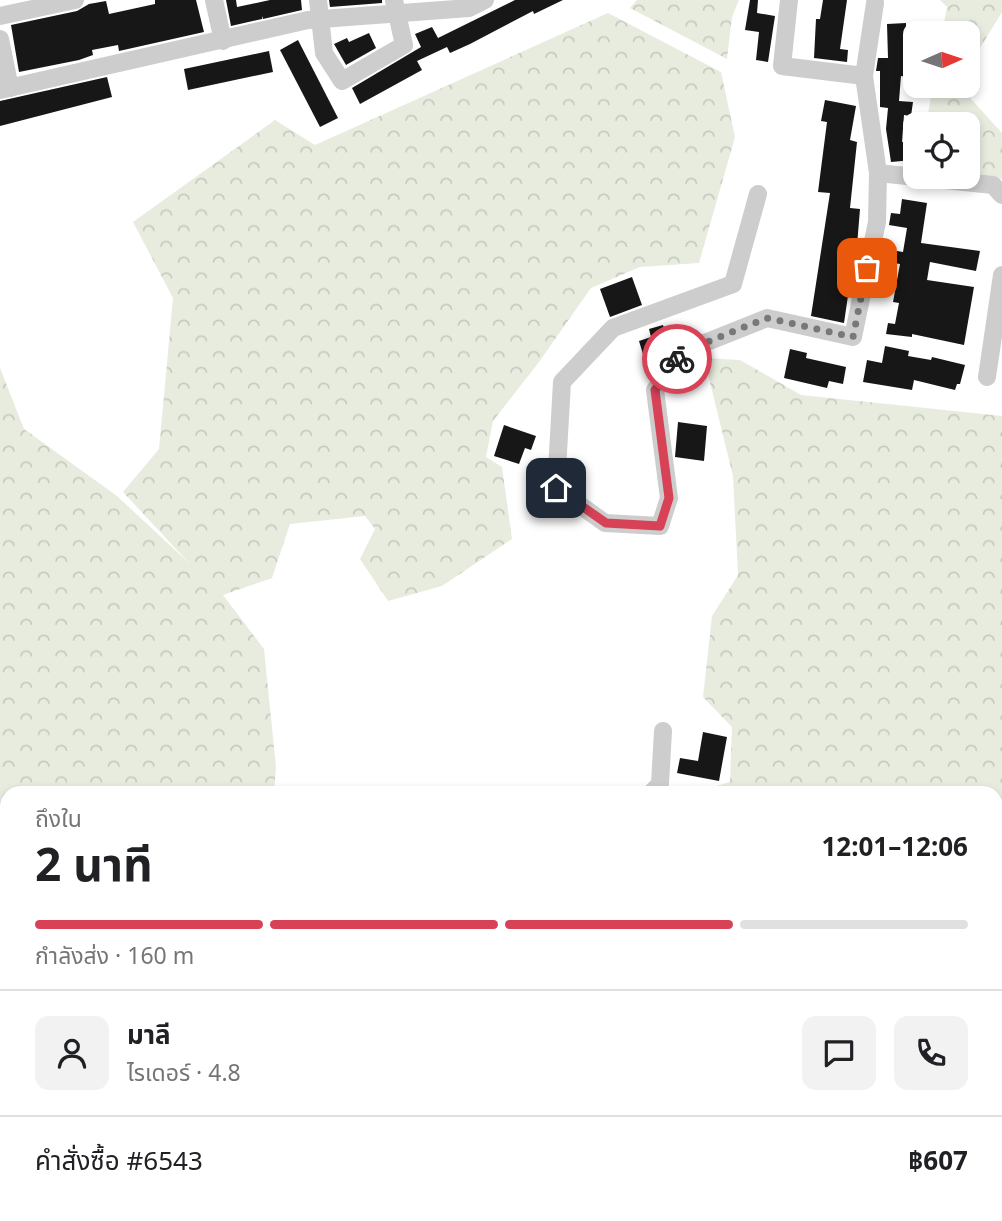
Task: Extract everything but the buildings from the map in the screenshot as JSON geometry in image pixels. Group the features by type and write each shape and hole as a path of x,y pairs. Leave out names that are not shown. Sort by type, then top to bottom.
{"street":[{"path":"0,16 75,0"},
{"path":"214,0 223,41"},
{"path":"318,0 324,53 342,81 404,45 395,8"},
{"path":"0,39 5,89 308,20 395,8 469,8 485,0"},
{"path":"789,0 782,66 864,76"},
{"path":"758,194 733,284 613,328 562,382 556,488 606,523 660,526 669,498 655,390 682,352 767,318 853,337 877,222 878,173 864,76 879,1"},
{"path":"878,173 993,185 1002,195"},
{"path":"987,377 1002,275"},
{"path":"658,786 663,731"}],"green space":[{"path":"637,0 739,0 732,17 727,59 630,8"},
{"path":"940,0 1002,0 1002,12 980,48 980,21 944,21 947,7"},
{"path":"608,13 721,72 735,137 699,263 640,267 591,288 493,421 486,457 502,467 512,539 442,586 388,601 360,559 375,529 365,516 290,524 272,578 223,595 264,649 276,767 275,786 0,786 0,368 24,429 117,496 189,563 123,492 159,449 173,298 133,222 275,120 315,145"},
{"path":"931,98 971,98 1002,133 1002,179 980,174 980,112 928,112"},
{"path":"704,358 740,360 801,395 1002,416 1002,786 716,786 730,782 732,727 703,697 712,616 738,575 733,476"}],"way so far":[{"path":"677,359 682,352 767,318 853,337 867,268"}],"route":[{"path":"556,488 606,523 660,526 669,498 655,390 677,359"}]}
